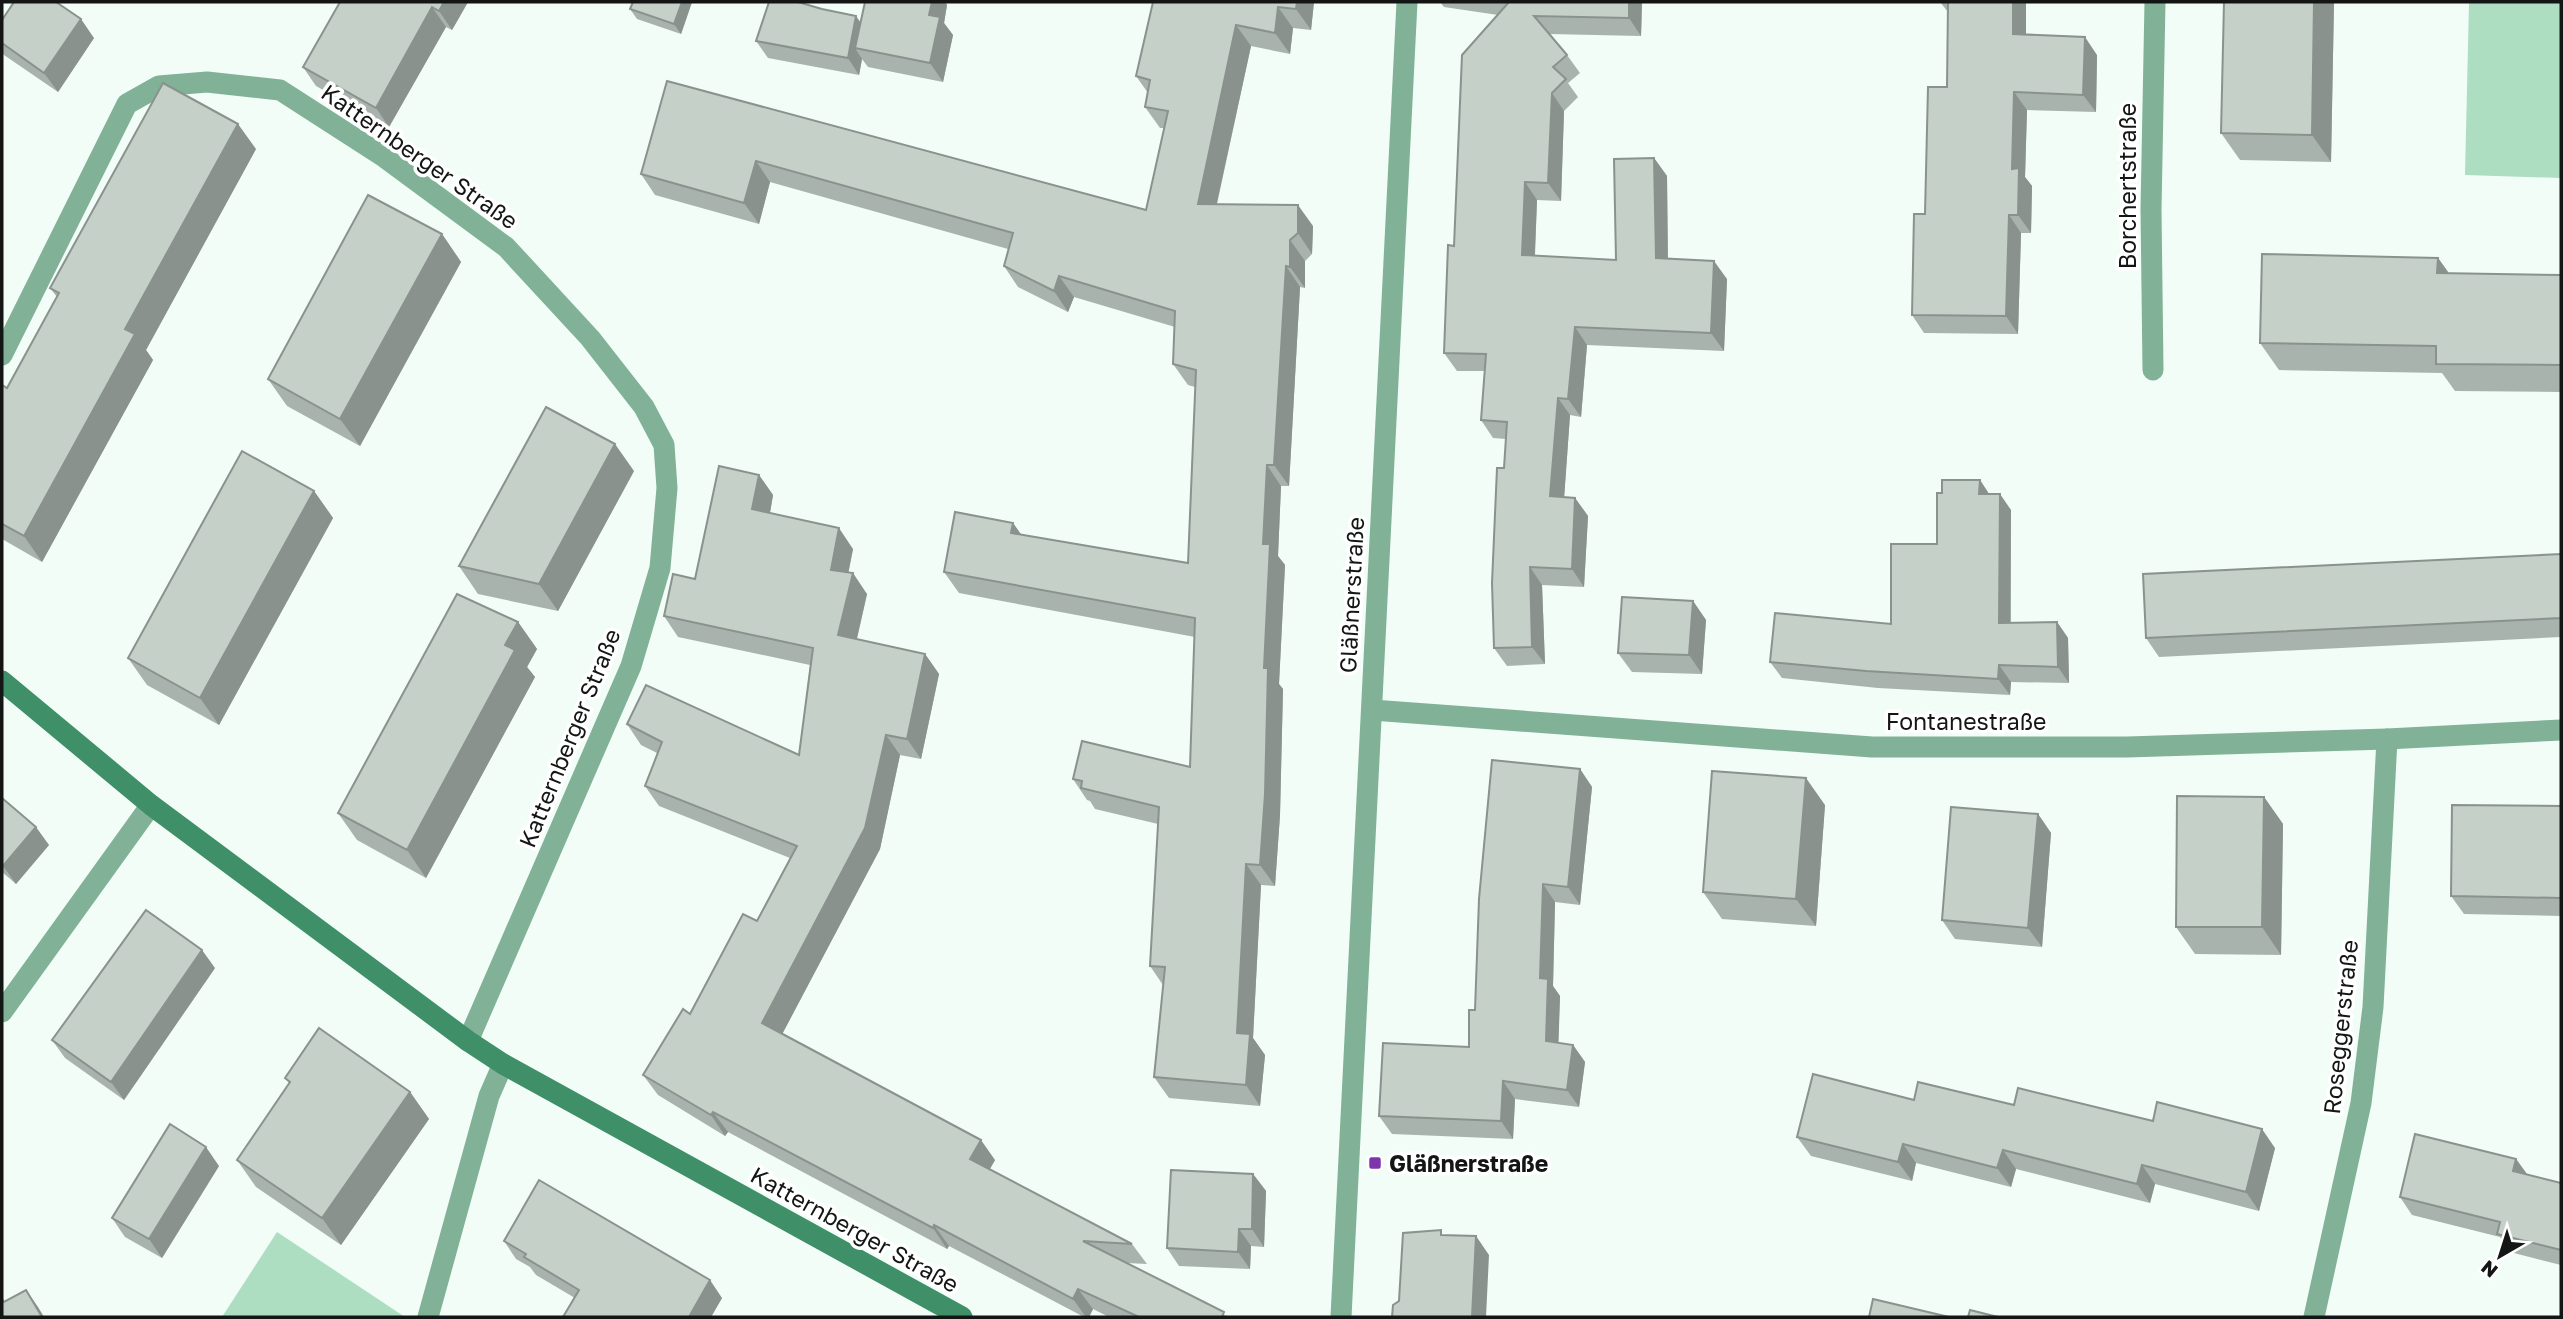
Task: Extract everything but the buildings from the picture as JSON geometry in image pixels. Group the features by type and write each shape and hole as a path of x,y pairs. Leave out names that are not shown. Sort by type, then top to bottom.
{"street":[{"name":"Gläßnerstraße","path":"1340,1317 1407,2"},
{"name":"Borchertstraße","path":"2153,370 2151,209 2155,2"},
{"name":"Katternberger Straße","path":"2,355 127,104 159,86 207,82 279,90 384,157 506,247 590,338 644,407 664,445 667,488 660,568 631,666 468,1041"},
{"name":"Katternberger Straße","path":"2,681 151,805 468,1041 503,1064 962,1317"},
{"name":"Fontanestraße","path":"1372,710 1872,747 2127,747 2387,739 2561,730"},
{"name":"Roseggerstraße","path":"2314,1317 2365,1076 2373,1007 2387,739"},
{"path":"2,1012 151,805"},
{"path":"428,1317 489,1096 503,1064"}],"green space":[{"path":"2469,2 2561,2 2561,178 2465,175"},
{"path":"277,1232 405,1317 222,1317"}],"place":[{"name":"Gläßnerstraße","path":"1375,1163"}]}
